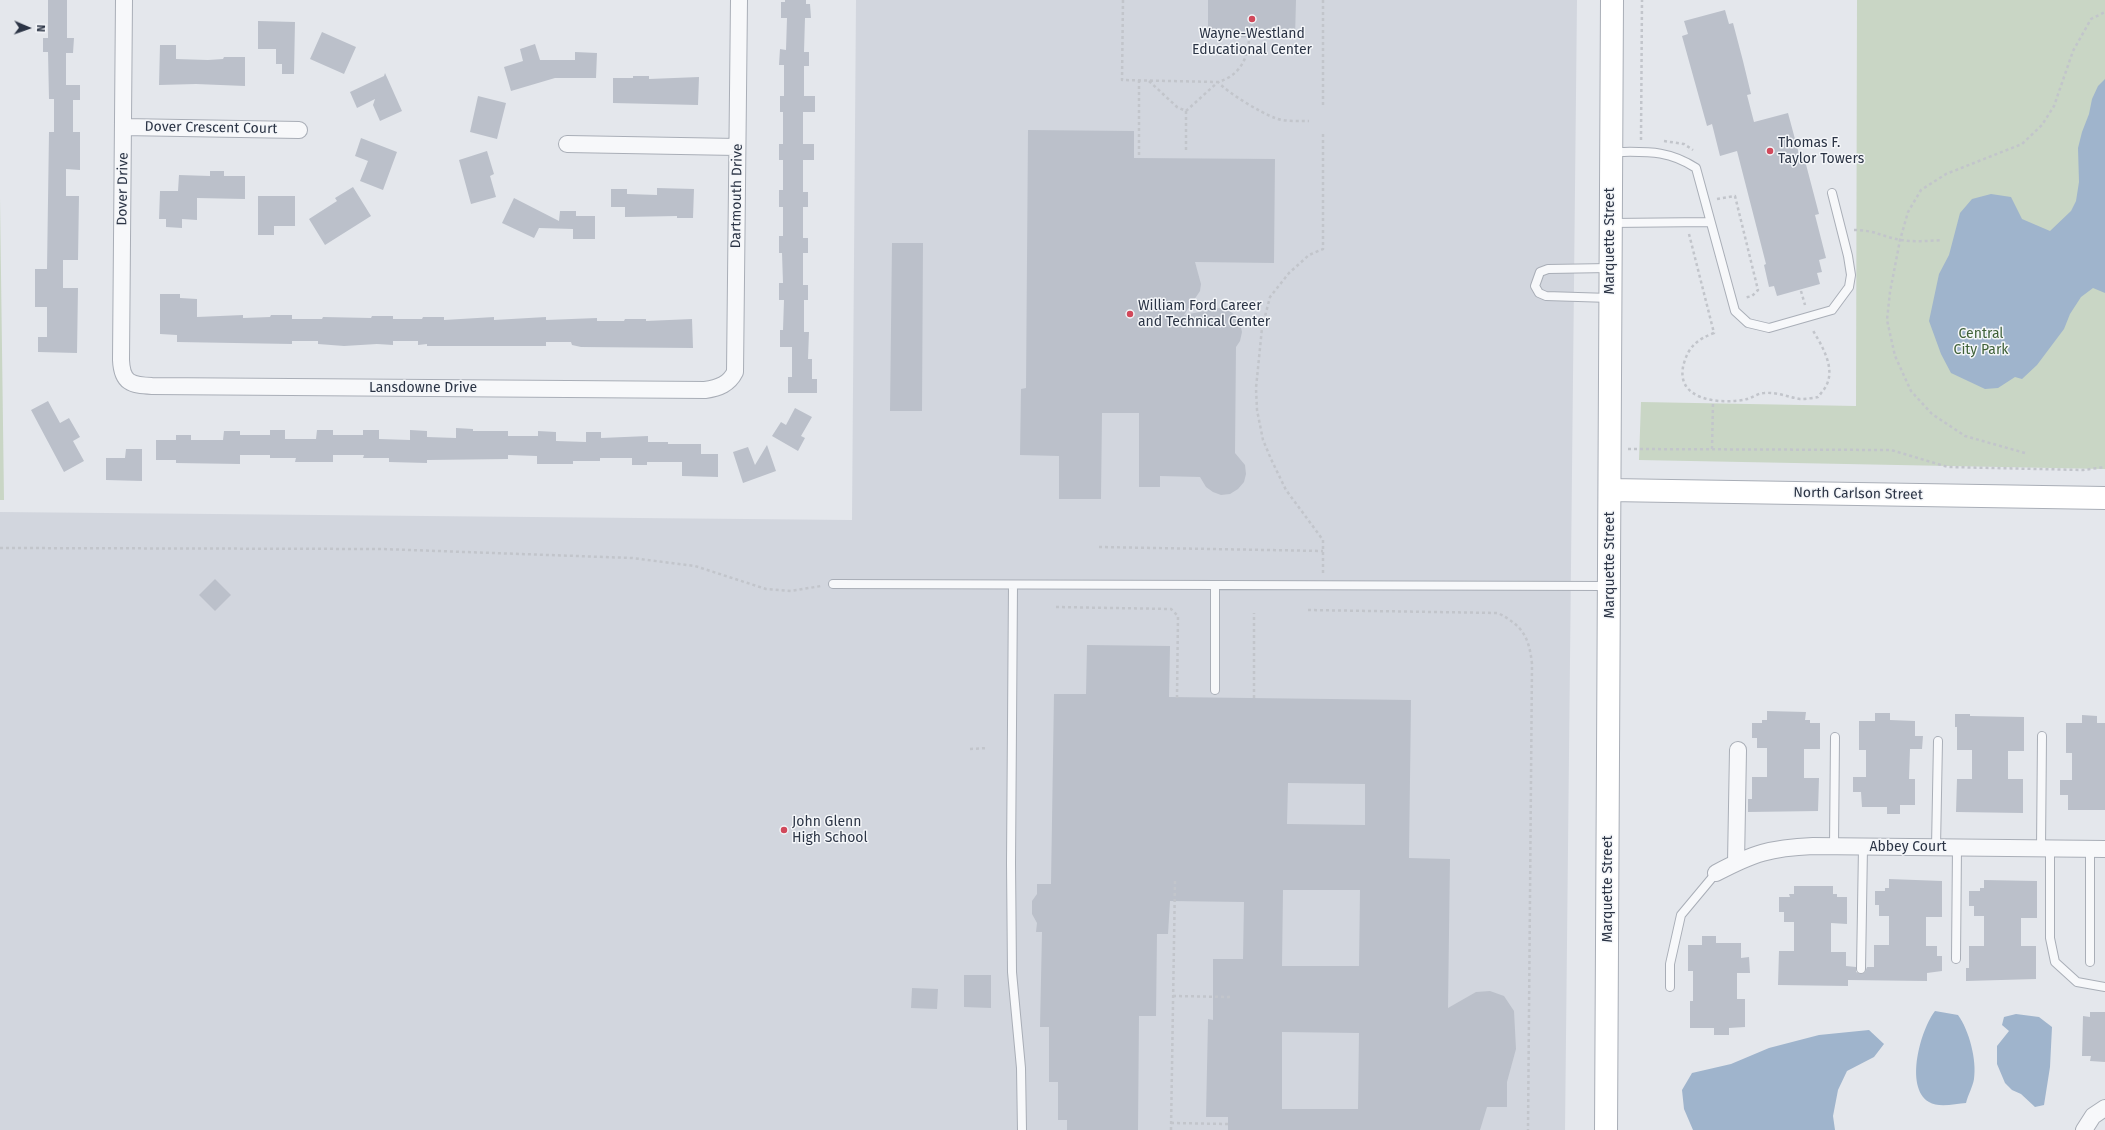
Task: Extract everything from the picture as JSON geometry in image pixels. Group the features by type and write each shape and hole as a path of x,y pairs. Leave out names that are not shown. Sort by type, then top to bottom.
{"street":[{"name":"Dover Drive","path":"124,0 121,360 121,372 124,378"},
{"name":"Dartmouth Drive","path":"722,386 732,379 735,372 736,361 739,0"},
{"name":"Marquette Street","path":"1606,1130 1612,0"},
{"name":"Dover Crescent Court","path":"123,127 299,130"},
{"path":"567,144 737,147"},
{"name":"Lansdowne Drive","path":"124,378 136,385 152,386 705,390 722,386"},
{"name":"North Carlson Street","path":"1610,490 2105,498"},
{"path":"1736,863 1738,750"},
{"name":"Abbey Court","path":"1716,873 1766,851 1783,848 1834,846 2098,849"},
{"path":"2084,1130 2093,1116 2105,1108"}],"lane":[{"path":"1611,152 1659,152 1681,158 1696,168 1735,311 1748,323 1769,328 1832,310 1849,287 1851,275 1848,256 1832,193"},
{"path":"1610,223 1710,222"},
{"path":"1610,268 1548,269 1540,272 1536,286 1539,293 1546,296 1610,298"},
{"path":"833,584 1610,586"},
{"path":"1013,585 1011,918 1012,972 1021,1068 1022,1130"},
{"path":"1215,586 1215,690"},
{"path":"1834,846 1835,736"},
{"path":"2042,736 2050,938 2055,962 2077,982 2105,987"},
{"path":"1936,847 1938,741"},
{"path":"1861,969 1863,847"},
{"path":"1956,959 1957,847"},
{"path":"2090,962 2098,849"},
{"path":"1670,987 1670,964 1681,915 1716,873"}],"path":[{"path":"1123,0 1122,80 1218,82 1226,80 1242,65 1248,52 1249,39"},
{"path":"1323,0 1323,105"},
{"path":"1641,142 1642,0"},
{"path":"2025,453 1964,436 1932,414 1911,391 1895,356 1887,320 1900,240 1908,212 1921,190 1946,174 2022,144 2042,125 2054,106 2073,51 2091,19 2105,12"},
{"path":"1139,80 1140,157"},
{"path":"1148,80 1177,107 1186,111"},
{"path":"1186,152 1186,111 1218,82"},
{"path":"1218,82 1225,90 1274,118 1288,121 1309,121"},
{"path":"1323,134 1323,249 1309,255 1289,273 1270,297 1262,328 1256,388 1257,410 1263,440 1286,490 1323,540 1323,573"},
{"path":"1848,230 1866,230 1900,240 1921,242 1942,240"},
{"path":"1688,232 1714,333 1701,337 1689,350 1683,366 1683,381 1691,393 1713,402 1748,399 1762,393 1777,393 1800,399 1818,397 1828,384 1830,367 1822,346 1811,326"},
{"path":"1801,291 1805,308"},
{"path":"1712,449 1713,402"},
{"path":"1610,449 1891,450 1948,467 2083,470 2105,467"},
{"path":"0,548 382,549 632,558 695,566 766,589 791,591 833,584"},
{"path":"1099,548 1323,551"},
{"path":"1056,607 1171,609 1178,616 1177,698"},
{"path":"1308,610 1498,613 1510,619 1523,631 1530,647 1532,664 1528,1130"},
{"path":"1254,613 1254,698"},
{"path":"970,749 988,748"},
{"path":"1171,1130 1175,879"},
{"path":"1173,996 1230,997"},
{"path":"1171,1123 1228,1124"}],"shaded area":[{"name":"John Glenn High School","path":"856,0 1577,0 1565,1130 0,1130 0,512 852,520"}],"green space":[{"name":"Central City Park","path":"1857,0 2105,0 2105,469 1639,460 1641,402 1856,406"},
{"path":"0,198 4,500 0,500"}],"water":[{"path":"2105,79 2105,293 2093,288 2081,297 2070,314 2064,329 2037,365 2022,379 2015,377 1998,388 1985,389 1951,373 1941,354 1929,321 1939,274 1949,255 1960,213 1972,199 1991,194 2011,197 2022,219 2050,231 2071,211 2076,201 2079,182 2078,148 2089,114 2092,99 2098,86"},
{"path":"1935,1011 1958,1015 1969,1037 1975,1071 1966,1103 1947,1105 1933,1104 1922,1095 1917,1084 1916,1071 1920,1044 1930,1019"},
{"path":"2016,1014 2039,1017 2052,1027 2050,1067 2044,1105 2035,1107 2021,1094 2012,1090 2005,1083 1997,1064 1997,1046 2009,1031 2002,1025 2004,1017"},
{"path":"1869,1030 1884,1044 1874,1057 1847,1071 1838,1090 1833,1116 1835,1130 1693,1130 1684,1109 1682,1090 1692,1073 1731,1064 1769,1048 1819,1035"}],"building":[{"path":"48,0 67,0 67,38 74,38 73,53 66,53 66,85 80,85 80,100 73,100 73,132 80,132 80,170 66,169 66,196 79,196 78,260 63,260 63,288 78,288 77,353 38,352 38,337 47,337 47,307 35,307 35,269 47,269 49,132 54,132 54,99 49,99 48,52 43,52 43,38 48,38"},
{"path":"785,0 806,0 806,4 810,4 811,18 805,18 804,52 809,52 809,66 804,66 804,96 815,96 815,112 803,112 803,144 814,144 814,160 803,160 803,192 808,192 808,207 803,207 803,238 808,238 808,253 803,253 803,285 808,285 808,300 804,300 804,332 809,332 808,359 812,359 812,379 817,379 817,393 788,393 788,377 792,377 792,347 780,347 780,330 783,330 784,300 779,300 779,283 783,283 782,253 779,253 779,236 783,236 783,207 779,207 779,190 783,190 783,160 779,160 779,144 783,144 783,112 780,112 780,96 784,96 784,65 779,65 780,49 786,50 787,18 781,18 781,2 785,2"},
{"name":"Wayne-Westland Educational Center","path":"1208,0 1296,0 1295,38 1208,37"},
{"name":"Thomas F. Taylor Towers","path":"1725,10 1729,24 1733,23 1743,61 1751,94 1747,95 1754,122 1788,113 1799,154 1803,153 1819,214 1815,215 1826,258 1819,260 1822,272 1817,273 1820,284 1777,296 1774,286 1769,287 1764,265 1766,264 1737,151 1720,156 1712,124 1707,126 1682,36 1688,34 1684,21"},
{"path":"258,21 295,22 294,74 282,74 282,64 276,64 276,49 258,49"},
{"path":"322,32 356,47 344,74 310,59"},
{"path":"535,44 540,60 575,60 575,52 597,53 596,78 555,78 511,91 504,67 523,61 520,49"},
{"path":"160,45 176,45 176,59 208,60 223,59 224,57 245,57 245,86 196,84 159,85"},
{"path":"385,73 402,111 380,121 373,105 375,99 357,108 350,92 384,76"},
{"path":"633,76 649,76 649,79 699,77 698,105 613,103 613,78 633,78"},
{"path":"478,96 506,103 497,139 470,132"},
{"name":"William Ford Career and Technical Center","path":"1028,130 1134,131 1134,158 1275,159 1274,263 1195,262 1201,284 1200,291 1184,315 1219,308 1228,310 1235,315 1240,323 1242,332 1240,341 1236,347 1235,453 1245,465 1246,474 1244,482 1238,489 1230,494 1221,495 1213,492 1206,487 1200,477 1160,476 1160,487 1139,487 1139,413 1102,413 1101,499 1059,499 1059,456 1020,455 1021,389 1026,388"},
{"path":"361,138 397,152 383,190 360,181 368,161 355,156"},
{"path":"487,151 494,174 490,176 496,197 471,204 459,160"},
{"path":"210,171 224,171 224,176 245,176 245,199 197,198 197,220 182,219 182,228 166,227 166,219 159,219 160,191 178,191 179,175 210,176"},
{"path":"353,187 371,216 325,245 309,219 337,201 335,198"},
{"path":"657,188 694,189 693,218 677,218 677,216 625,217 625,207 611,207 611,189 627,189 627,194 657,195"},
{"path":"258,196 295,196 295,226 274,226 274,235 258,235"},
{"path":"514,198 559,221 560,211 576,211 576,216 595,216 595,239 573,239 573,229 539,228 534,238 502,223"},
{"path":"892,243 923,243 922,411 890,411"},
{"path":"160,294 180,294 180,298 197,299 197,317 243,315 243,318 270,317 271,315 292,315 292,319 322,319 323,317 371,318 372,316 393,316 393,319 444,317 444,320 494,317 494,320 546,317 546,320 597,318 597,321 624,321 625,319 646,319 646,321 692,319 693,348 581,347 572,345 571,342 546,342 546,346 427,346 427,344 418,345 418,341 393,341 393,345 377,344 344,346 318,344 318,341 292,341 292,344 177,342 177,335 160,334"},
{"path":"48,401 60,423 69,418 80,437 73,441 84,461 64,472 31,410"},
{"path":"795,408 812,417 801,436 805,438 798,451 772,436 781,422 786,425"},
{"path":"456,428 473,429 473,431 508,431 508,436 538,436 538,431 556,432 556,441 586,442 586,432 601,432 601,438 648,436 648,442 668,442 668,444 701,444 701,454 718,454 718,477 682,476 682,462 647,462 647,465 632,465 632,458 600,458 600,461 573,461 573,464 537,464 537,456 508,455 508,459 427,460 427,463 389,462 389,458 363,458 364,455 333,455 333,462 295,462 296,458 270,458 270,455 240,455 240,464 176,463 176,460 156,460 156,440 176,440 176,435 191,435 191,440 223,440 224,431 240,431 240,435 270,435 270,430 285,430 285,439 316,439 317,430 333,430 333,435 363,435 363,430 379,430 379,439 410,440 410,430 427,431 427,437 456,438"},
{"path":"767,445 776,471 743,483 733,452 748,447 755,465"},
{"path":"126,449 142,449 142,481 106,480 106,458 125,458"},
{"path":"215,579 231,595 215,611 199,595"},
{"path":"1087,645 1170,646 1169,697 1411,700 1409,858 1450,859 1448,1008 1476,992 1490,991 1504,996 1514,1011 1516,1049 1507,1082 1507,1107 1487,1107 1480,1130 1228,1130 1228,1117 1206,1117 1208,1019 1213,1020 1213,959 1243,959 1244,902 1170,901 1168,934 1157,934 1156,1016 1139,1016 1138,1130 1067,1130 1067,1120 1058,1120 1058,1082 1049,1082 1049,1027 1040,1027 1042,932 1036,932 1037,923 1032,914 1032,901 1037,894 1037,884 1051,884 1054,694 1086,694","holes":["1288,783 1365,784 1365,825 1287,824","1283,890 1360,890 1359,966 1282,966","1282,1032 1359,1033 1358,1109 1282,1109"]},
{"path":"1767,711 1806,712 1805,720 1810,720 1810,723 1820,723 1820,749 1804,749 1804,778 1819,778 1818,811 1748,812 1748,799 1752,799 1752,777 1767,777 1767,748 1757,748 1757,738 1752,738 1752,723 1762,723 1762,720 1767,720"},
{"path":"1875,713 1890,713 1890,720 1915,721 1915,736 1923,736 1922,749 1910,749 1909,779 1915,779 1915,805 1900,805 1900,814 1887,814 1887,807 1862,807 1861,792 1853,792 1853,777 1866,777 1866,750 1859,750 1859,721 1875,721"},
{"path":"1955,714 1970,714 1970,716 2024,717 2024,751 2008,751 2008,779 2023,779 2023,813 1956,812 1957,779 1972,779 1972,750 1957,750 1957,727 1955,727"},
{"path":"2082,715 2097,716 2097,723 2105,723 2105,810 2068,810 2068,795 2060,795 2060,780 2072,780 2072,753 2066,753 2066,723 2082,723"},
{"path":"1889,879 1942,881 1942,917 1926,917 1926,946 1937,946 1937,956 1942,956 1942,971 1927,973 1927,981 1848,980 1848,986 1778,985 1779,951 1794,951 1794,922 1784,922 1784,912 1779,912 1779,897 1790,897 1789,894 1794,894 1794,886 1833,886 1833,894 1837,894 1837,897 1847,897 1847,924 1831,923 1831,952 1846,952 1846,966 1856,967 1856,972 1861,974 1865,972 1867,967 1874,967 1874,945 1889,945 1889,916 1879,916 1879,905 1875,905 1875,891 1885,891 1885,888 1889,888"},
{"path":"1984,880 2037,881 2037,918 2021,918 2021,946 2036,946 2036,979 1966,981 1966,968 1969,968 1969,946 1984,946 1984,916 1974,916 1974,906 1969,906 1969,891 1980,891 1980,888 1984,888"},
{"path":"1702,936 1716,936 1716,943 1741,943 1741,958 1749,957 1750,973 1737,973 1737,999 1745,999 1745,1027 1729,1028 1729,1035 1714,1035 1714,1028 1690,1028 1690,1001 1693,1001 1693,971 1688,971 1688,945 1702,945"},
{"path":"964,975 991,975 991,1008 964,1007"},
{"path":"912,988 938,989 937,1009 911,1008"},
{"path":"2090,1012 2105,1012 2105,1062 2090,1061 2091,1056 2082,1056 2083,1016 2090,1017"}],"place":[{"name":"Wayne-Westland Educational Center","path":"1252,19"},
{"name":"Thomas F. Taylor Towers","path":"1770,151"},
{"name":"William Ford Career and Technical Center","path":"1130,314"},
{"name":"John Glenn High School","path":"784,830"}]}
